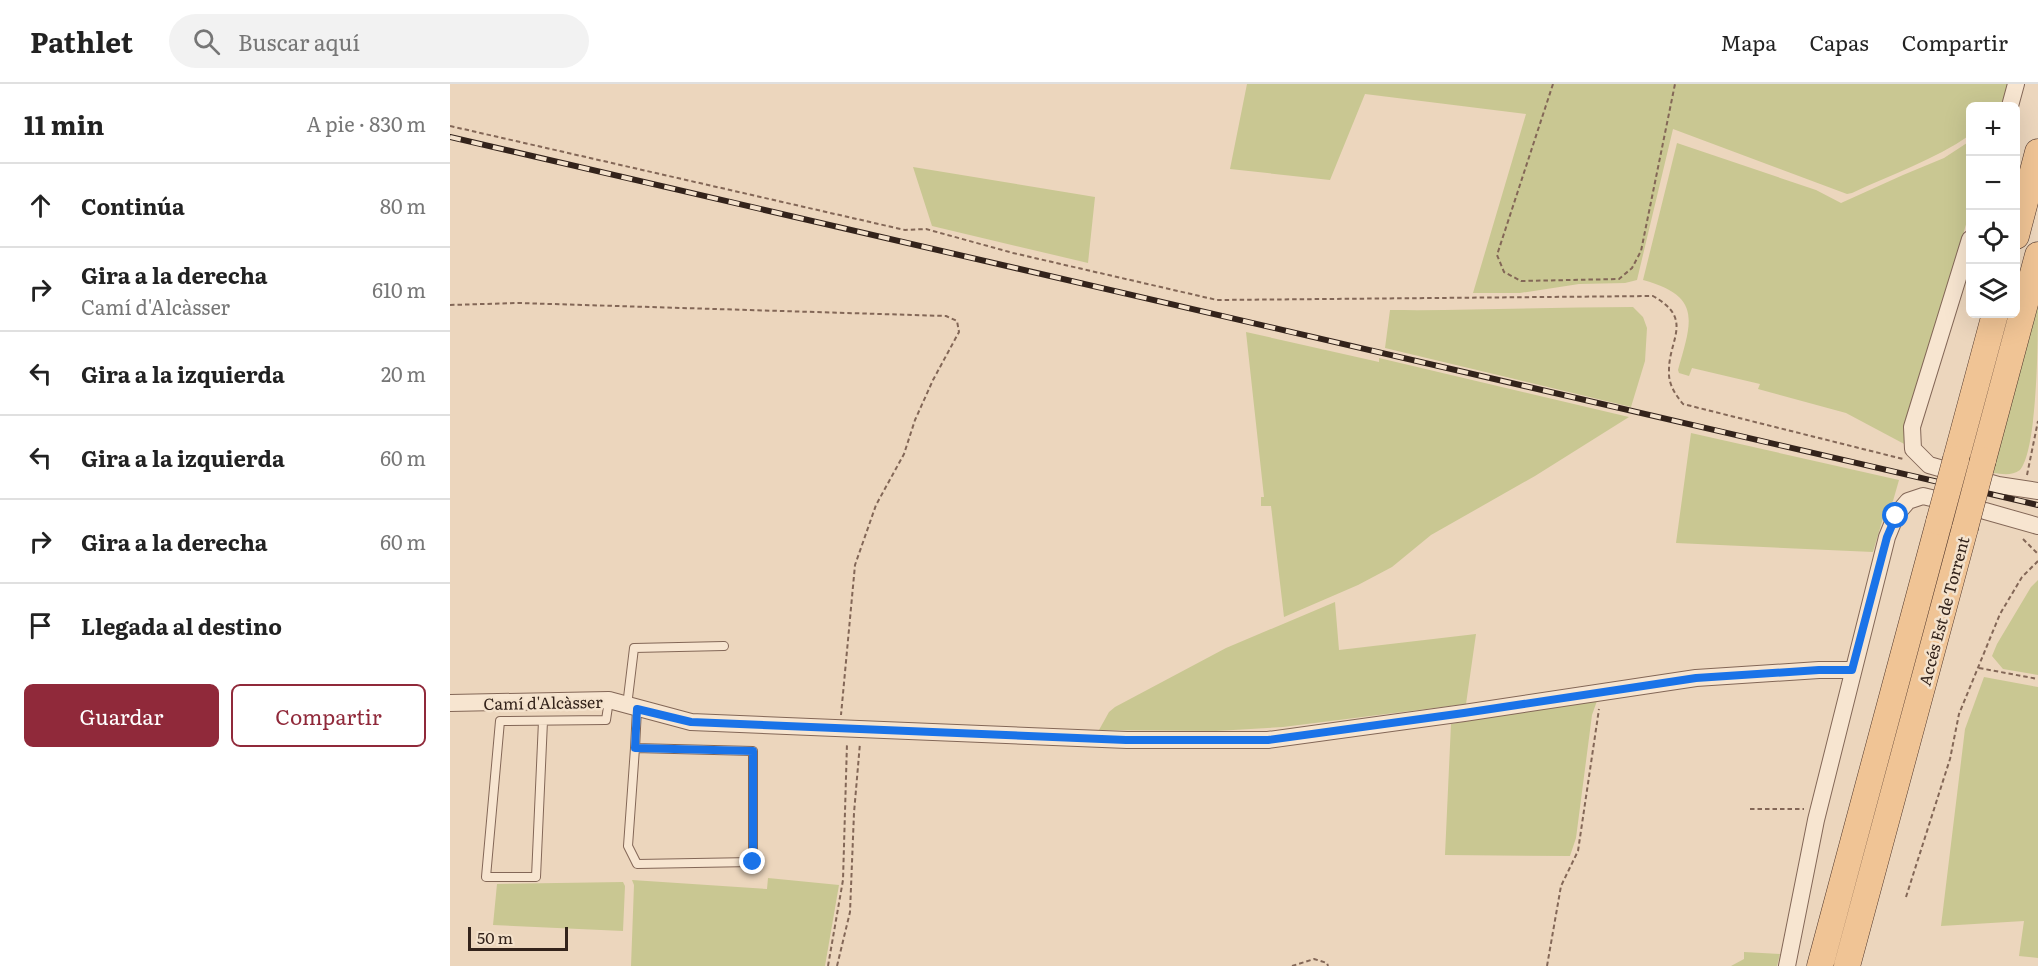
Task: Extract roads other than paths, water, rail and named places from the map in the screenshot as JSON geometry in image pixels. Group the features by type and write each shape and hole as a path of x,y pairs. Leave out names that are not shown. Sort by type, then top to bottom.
{"main road":[{"path":"2020,221 2038,152"},
{"name":"Accés Est de Torrent","path":"1847,966 2038,255"},
{"name":"Accés Est de Torrent","path":"1820,966 1994,318"}],"street":[{"path":"2011,102 2016,84"},
{"path":"1966,255 1912,427 1913,449 1929,465 1998,485 2031,490"},
{"path":"1788,966 1819,809 1852,670 1887,537 1896,516 1908,501 1923,496 2038,526"},
{"name":"Camí d'Alcàsser","path":"450,703 609,700 691,722 1126,740 1268,740 1696,678 1852,670"},
{"path":"1858,966 1867,926 1873,868"}],"lane":[{"path":"635,748 753,751 753,862 637,864 628,846 635,748 632,708 634,648 724,646"},
{"path":"543,721 536,877 486,877 500,722 543,721 606,720 609,700"}],"railway":[{"path":"450,137 2038,505"}]}
